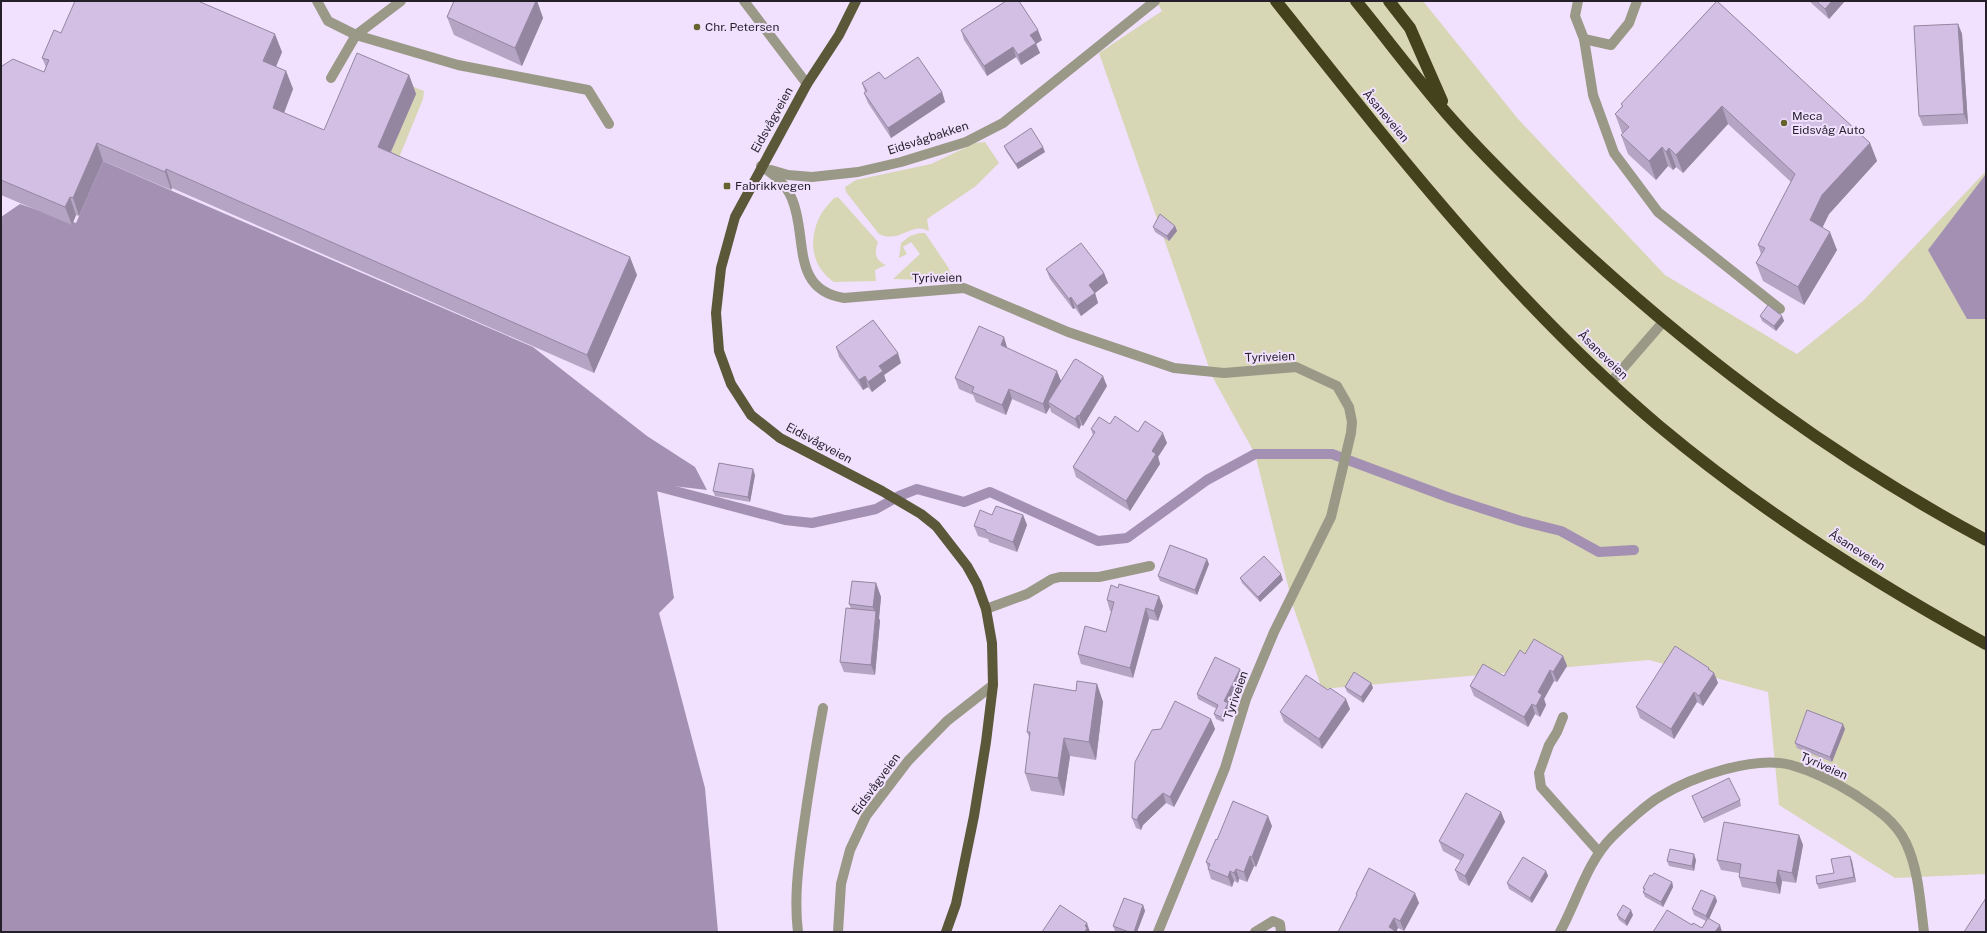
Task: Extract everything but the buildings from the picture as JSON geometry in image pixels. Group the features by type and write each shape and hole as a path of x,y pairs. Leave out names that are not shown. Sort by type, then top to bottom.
{"highway":[{"name":"Åsaneveien","path":"1276,1 1445,208 1526,299 1611,382 1660,426 1752,497 1839,557 1937,617 1986,644"},
{"path":"1356,1 1448,115 1535,205 1616,281 1663,322 1720,367 1814,436 1919,502 1986,540"},
{"path":"1389,1 1410,28 1448,115"}],"main road":[{"name":"Eidsvågveien","path":"856,1 839,35 807,84 761,166 735,217 721,268 716,312 719,351 731,384 751,415 780,438 912,508 936,526 967,566 977,584 986,609 992,643 993,685 986,742 974,816 956,904 946,932"}],"street":[{"path":"317,1 328,21 356,35 458,65 588,90 609,124"},
{"path":"331,78 356,35 401,1"},
{"path":"744,1 807,84"},
{"name":"Eidsvågbakken","path":"761,166 788,175 812,177 858,172 901,162 966,142 1003,123 1155,1"},
{"path":"1578,1 1575,16 1584,39 1592,95 1614,153 1658,212 1780,309"},
{"path":"1584,39 1611,45 1629,23 1637,1"},
{"name":"Tyriveien","path":"761,166 773,174 786,188 793,200 807,273 814,282 831,296 844,298 964,288 1068,332 1174,368 1224,372 1296,367 1337,386 1349,407 1352,422 1350,437 1331,517 1288,600 1271,638 1246,699 1225,768 1158,932"},
{"path":"1611,382 1663,322"},
{"path":"986,609 1027,594 1052,579 1060,577 1099,577 1150,566"},
{"name":"Eidsvågveien","path":"838,932 841,884 850,850 866,816 908,761 947,721 993,685"},
{"path":"798,932 796,918 798,869 810,775 823,708"},
{"path":"1563,717 1557,732 1549,745 1539,773 1542,787 1599,852"},
{"name":"Tyriveien","path":"1560,932 1599,852 1613,837 1660,796 1728,768 1765,764 1790,765 1845,789 1883,813 1896,827 1913,860 1919,889 1924,932"},
{"path":"1255,932 1273,921 1280,924 1280,932"}],"green space":[{"path":"1156,1 1423,1 1518,119 1665,275 1797,354 1863,301 1986,171 1967,319 1986,319 1986,874 1895,878 1779,805 1768,692 1649,660 1322,689 1293,606 1255,454 1212,376 1099,53 1162,11"},
{"path":"366,68 424,91 423,99 398,160 389,156 415,94"},
{"path":"985,142 999,163 976,186 927,219 929,231 917,229 893,236 879,234 846,192 845,187 856,180 931,164 975,143"},
{"path":"838,197 878,242 876,256 886,265 875,270 876,281 834,282 821,269 817,261 813,245 816,227 824,210 834,198"},
{"path":"925,233 948,267 954,281 893,279 920,254 911,242 903,247 907,254 899,258 901,243 910,236"}],"shaded area":[{"path":"103,161 533,347 647,436 695,467 707,490 656,484 674,598 659,613 705,788 718,932 1,932 1,217 20,204 76,223"},
{"path":"1986,174 1986,319 1967,319 1928,250"}],"waterway":[{"path":"656,486 785,520 812,523 876,509 899,496 917,489 964,502 990,492 1098,541 1127,538 1207,480 1255,454 1332,454 1450,498 1521,521 1561,531 1599,552 1634,550"}],"place":[{"name":"Chr. Petersen","path":"697,27"},
{"name":"Meca Eidsvåg Auto","path":"1784,123"},
{"name":"Fabrikkvegen","path":"727,186"}]}
